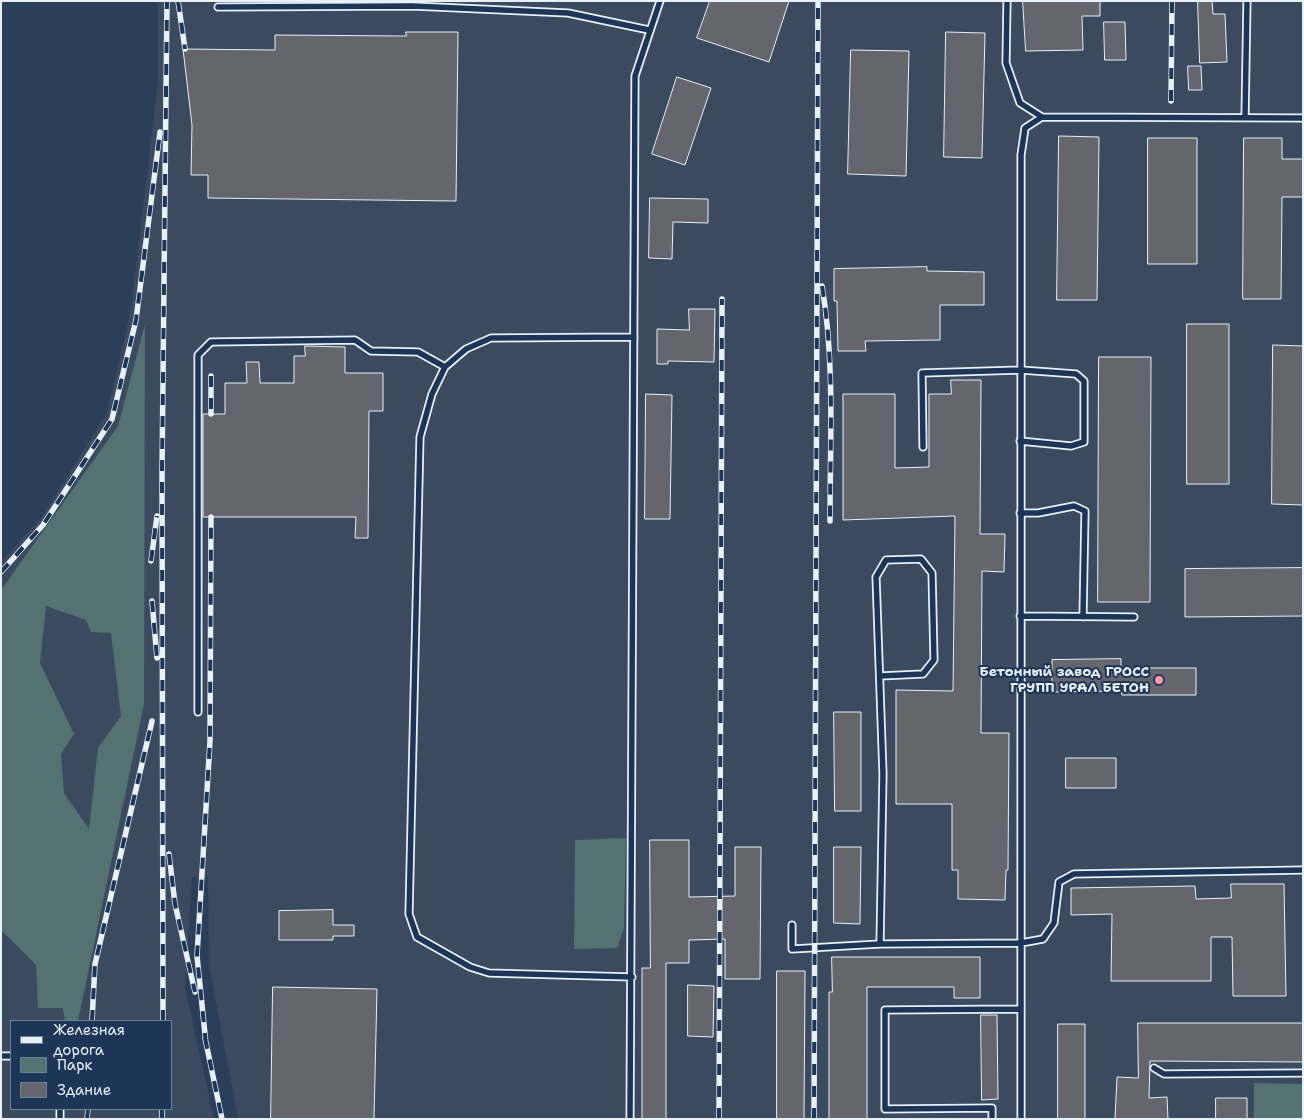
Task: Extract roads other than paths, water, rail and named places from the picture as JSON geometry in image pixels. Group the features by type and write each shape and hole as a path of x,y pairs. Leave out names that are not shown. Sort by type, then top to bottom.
{"lane":[{"path":"630,1119 635,76 660,1"},
{"path":"1007,1 1006,63 1020,103 1042,117 1303,118"},
{"path":"1244,118 1247,1"},
{"path":"218,7 413,6 568,13 649,30"},
{"path":"1021,1119 1021,155 1025,128 1042,117"},
{"path":"632,977 489,973 476,969 417,937 409,914 420,437 432,394 445,367 466,349 491,338 634,337"},
{"path":"198,712 198,355 211,342 355,340 371,351 418,352 445,367"},
{"path":"923,447 922,373 1021,370 1076,374 1084,381 1084,442 1071,446 1020,441"},
{"path":"1020,513 1038,513 1074,506 1085,511 1083,617"},
{"path":"880,676 923,674 934,660 932,573 921,559 886,560 876,577 883,774 880,944"},
{"path":"1020,616 1134,617"},
{"path":"792,926 792,949 880,944 1021,943 1043,939 1054,923 1059,882 1074,874 1303,870"},
{"path":"992,1119 992,1108 885,1109 885,1010 1021,1010"},
{"path":"1154,1068 1164,1074 1303,1073"}],"railway":[{"path":"163,1020 162,472 167,1"},
{"path":"178,1 185,49"},
{"path":"814,1119 818,1"},
{"path":"1171,101 1172,1"},
{"path":"1,572 43,525 112,419 136,320 160,132"},
{"path":"822,286 829,344 830,521"},
{"path":"719,1119 722,299"},
{"path":"211,376 211,414"},
{"path":"151,561 157,516"},
{"path":"206,1044 197,956 210,741 211,517"},
{"path":"152,601 157,658"},
{"path":"92,1020 95,964 152,721"},
{"path":"169,854 175,904 195,992"},
{"path":"205,1038 222,1119"},
{"path":"87,1119 88,1110"},
{"path":"162,1110 162,1119"}],"place":[{"name":"Бетонный завод ГРОСС ГРУПП УРАЛ БЕТОН","path":"1159,680"}]}
